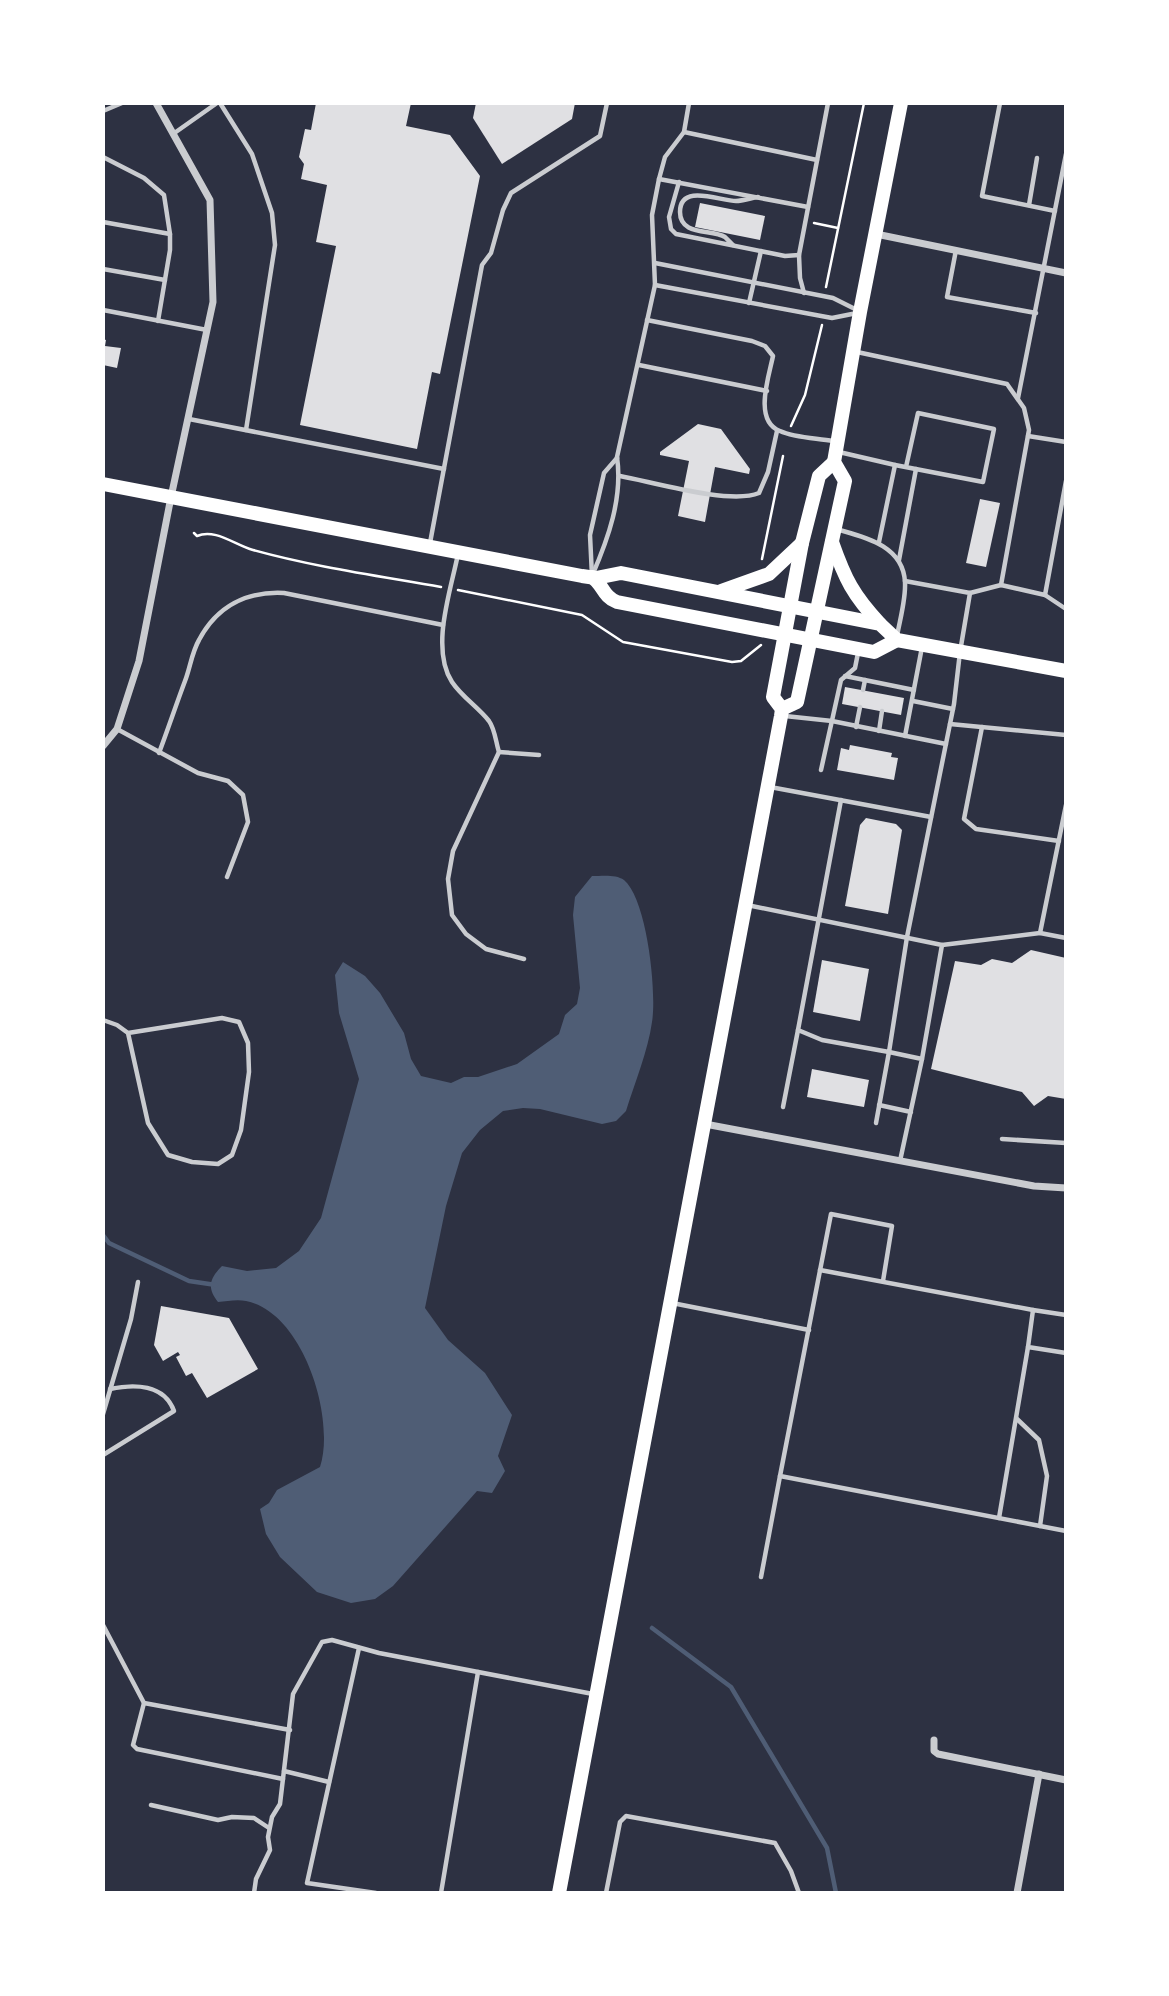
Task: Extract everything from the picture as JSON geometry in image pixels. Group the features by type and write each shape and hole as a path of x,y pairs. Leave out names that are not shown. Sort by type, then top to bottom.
{"main road":[{"path":"559,1893 782,713 773,697 802,543 818,476 836,451 901,103"},
{"path":"782,713 797,702 834,535 845,481 836,451"},
{"path":"103,484 458,553 592,577 621,573 880,624"},
{"path":"834,535 848,584 858,599 897,640 1066,671"},
{"path":"718,592 769,574 802,543"},
{"path":"592,577 607,597 617,601 859,649 879,651 897,640"}],"street":[{"path":"103,746 117,729 139,661 213,302 210,200 156,103"},
{"path":"875,234 1066,273"},
{"path":"705,1124 1034,1186 1066,1188"},
{"path":"934,1740 934,1751 938,1754 1066,1780"},
{"path":"1017,1893 1039,1774"}],"lane":[{"path":"103,111 122,103"},
{"path":"173,134 219,103 252,154 272,213 275,246 247,430"},
{"path":"429,547 482,265 491,253 503,210 511,193 600,136 607,103"},
{"path":"592,577 609,536 620,475 617,457 655,285 652,215 659,179 665,157 684,132 689,103"},
{"path":"804,293 799,255 828,103"},
{"path":"1000,103 982,196 1055,211"},
{"path":"684,132 817,160"},
{"path":"1018,399 1066,154"},
{"path":"103,157 144,178 164,195 170,234 158,321"},
{"path":"1029,205 1037,158"},
{"path":"659,179 808,207"},
{"path":"679,182 669,217 671,229 676,234 785,256 799,255"},
{"path":"733,245 725,237 687,227 681,220 682,203 689,196 699,195 737,201 758,197"},
{"path":"103,222 170,234"},
{"path":"956,250 947,297 1036,313"},
{"path":"749,303 761,251"},
{"path":"655,263 833,298 860,312"},
{"path":"103,269 165,280"},
{"path":"655,285 832,318 860,312"},
{"path":"103,310 207,330"},
{"path":"648,320 765,346 773,356 763,407 768,420 778,431 836,451 895,465 983,482 994,429 918,413 906,467"},
{"path":"855,351 1007,384 1024,408 1028,436 1001,585"},
{"path":"639,365 766,391"},
{"path":"188,418 445,469"},
{"path":"620,475 730,497 750,497 759,493 764,482 778,431"},
{"path":"1028,436 1066,443"},
{"path":"592,577 590,535 604,473 617,457"},
{"path":"879,542 895,465"},
{"path":"897,640 905,581 899,561 916,469"},
{"path":"1045,595 1066,481"},
{"path":"834,535 879,542 899,561"},
{"path":"458,553 443,625 443,652 450,679 468,702 491,723 499,752 453,851 448,879 452,915 466,934 486,949 524,959"},
{"path":"905,581 970,593 1001,585 1045,595 1066,609"},
{"path":"159,753 198,641 225,609 252,594 284,593 443,625"},
{"path":"876,1123 907,937 953,709 970,593"},
{"path":"905,736 922,645"},
{"path":"821,770 841,680 855,668 859,649"},
{"path":"845,677 915,690"},
{"path":"863,690 865,680"},
{"path":"885,694 887,685"},
{"path":"913,701 953,709"},
{"path":"856,727 860,707"},
{"path":"879,731 882,711"},
{"path":"782,713 946,744"},
{"path":"950,724 1066,735"},
{"path":"982,727 964,819 976,829 1059,841"},
{"path":"117,729 198,773 228,781 243,795 248,822 227,877"},
{"path":"499,752 539,755"},
{"path":"768,787 931,817"},
{"path":"783,1107 841,800"},
{"path":"1040,933 1066,804"},
{"path":"746,905 942,945 1040,933 1066,938"},
{"path":"900,1162 942,945"},
{"path":"103,1020 117,1024 128,1033 148,1123 168,1155 192,1162 218,1164 232,1155 241,1130 249,1072 248,1043 239,1022 222,1018 128,1033"},
{"path":"798,1030 822,1040 922,1059"},
{"path":"879,1105 911,1112"},
{"path":"1002,1139 1066,1143"},
{"path":"761,1577 831,1214 892,1226 883,1281"},
{"path":"820,1270 1066,1315"},
{"path":"103,1414 131,1319 138,1282"},
{"path":"671,1303 809,1329"},
{"path":"999,1518 1032,1310"},
{"path":"1028,1347 1066,1353"},
{"path":"103,1455 174,1411 163,1394 151,1389 128,1386 110,1389"},
{"path":"1016,1418 1038,1440 1047,1476 1041,1526"},
{"path":"780,1476 1066,1531"},
{"path":"103,1625 144,1703 133,1745 137,1749 283,1779"},
{"path":"254,1893 256,1879 270,1850 269,1828 280,1804 293,1694 322,1642 332,1640 359,1648 597,1694"},
{"path":"359,1648 307,1882 376,1893"},
{"path":"441,1893 478,1672"},
{"path":"144,1703 290,1730"},
{"path":"284,1770 329,1783"},
{"path":"151,1805 218,1820 232,1817 254,1818 269,1828"},
{"path":"606,1893 620,1822 626,1816 775,1843 791,1871 799,1893"}],"path":[{"path":"825,290 864,103"},
{"path":"812,223 838,228"},
{"path":"194,533 197,536 206,532 266,553 443,587"},
{"path":"463,591 582,615 623,642 732,662 741,661 761,647"}],"water":[{"path":"592,876 621,878 632,890 639,906 648,947 653,990 652,1022 626,1111 616,1121 602,1124 540,1109 523,1108 503,1111 480,1130 462,1153 446,1206 425,1308 448,1340 485,1373 512,1415 498,1456 505,1471 492,1493 477,1491 393,1586 375,1599 351,1603 317,1592 280,1557 266,1534 260,1509 269,1503 277,1490 320,1467 324,1446 319,1396 299,1345 284,1325 266,1309 246,1301 218,1302 212,1292 212,1279 222,1266 247,1271 276,1268 299,1251 321,1218 359,1079 339,1013 335,975 343,962 365,976 380,993 404,1033 411,1059 421,1076 451,1083 464,1077 478,1077 517,1064 559,1034 565,1015 577,1004 580,988 573,915 575,897"}],"building":[{"path":"316,103 411,103 406,126 450,135 480,176 440,374 432,372 417,449 300,425 336,246 316,242 327,185 301,179 304,164 299,157 305,129 311,130"},
{"path":"476,103 575,103 572,119 502,164 473,118"},
{"path":"700,203 765,216 760,240 695,227"},
{"path":"103,339 106,340 105,346 121,348 117,368 103,365"},
{"path":"698,424 721,429 750,469 749,474 715,467 705,522 678,516 689,461 660,455 660,452"},
{"path":"980,499 1000,503 986,567 966,563"},
{"path":"845,687 904,698 901,715 842,704"},
{"path":"850,745 892,753 891,757 898,758 894,780 837,770 841,748 849,750"},
{"path":"866,818 896,824 902,830 888,914 845,906 860,825"},
{"path":"1031,950 1066,958 1066,1099 1048,1096 1034,1106 1022,1092 931,1069 955,961 981,965 992,959 1012,963"},
{"path":"822,960 869,969 860,1021 813,1012"},
{"path":"812,1069 869,1080 864,1107 807,1097"},
{"path":"161,1306 229,1318 258,1369 207,1398 192,1373 186,1376 176,1357 180,1355 178,1352 163,1361 154,1345"}],"waterway":[{"path":"103,1235 109,1243 189,1281 216,1285"},
{"path":"652,1628 731,1687 827,1848 836,1893"}]}
